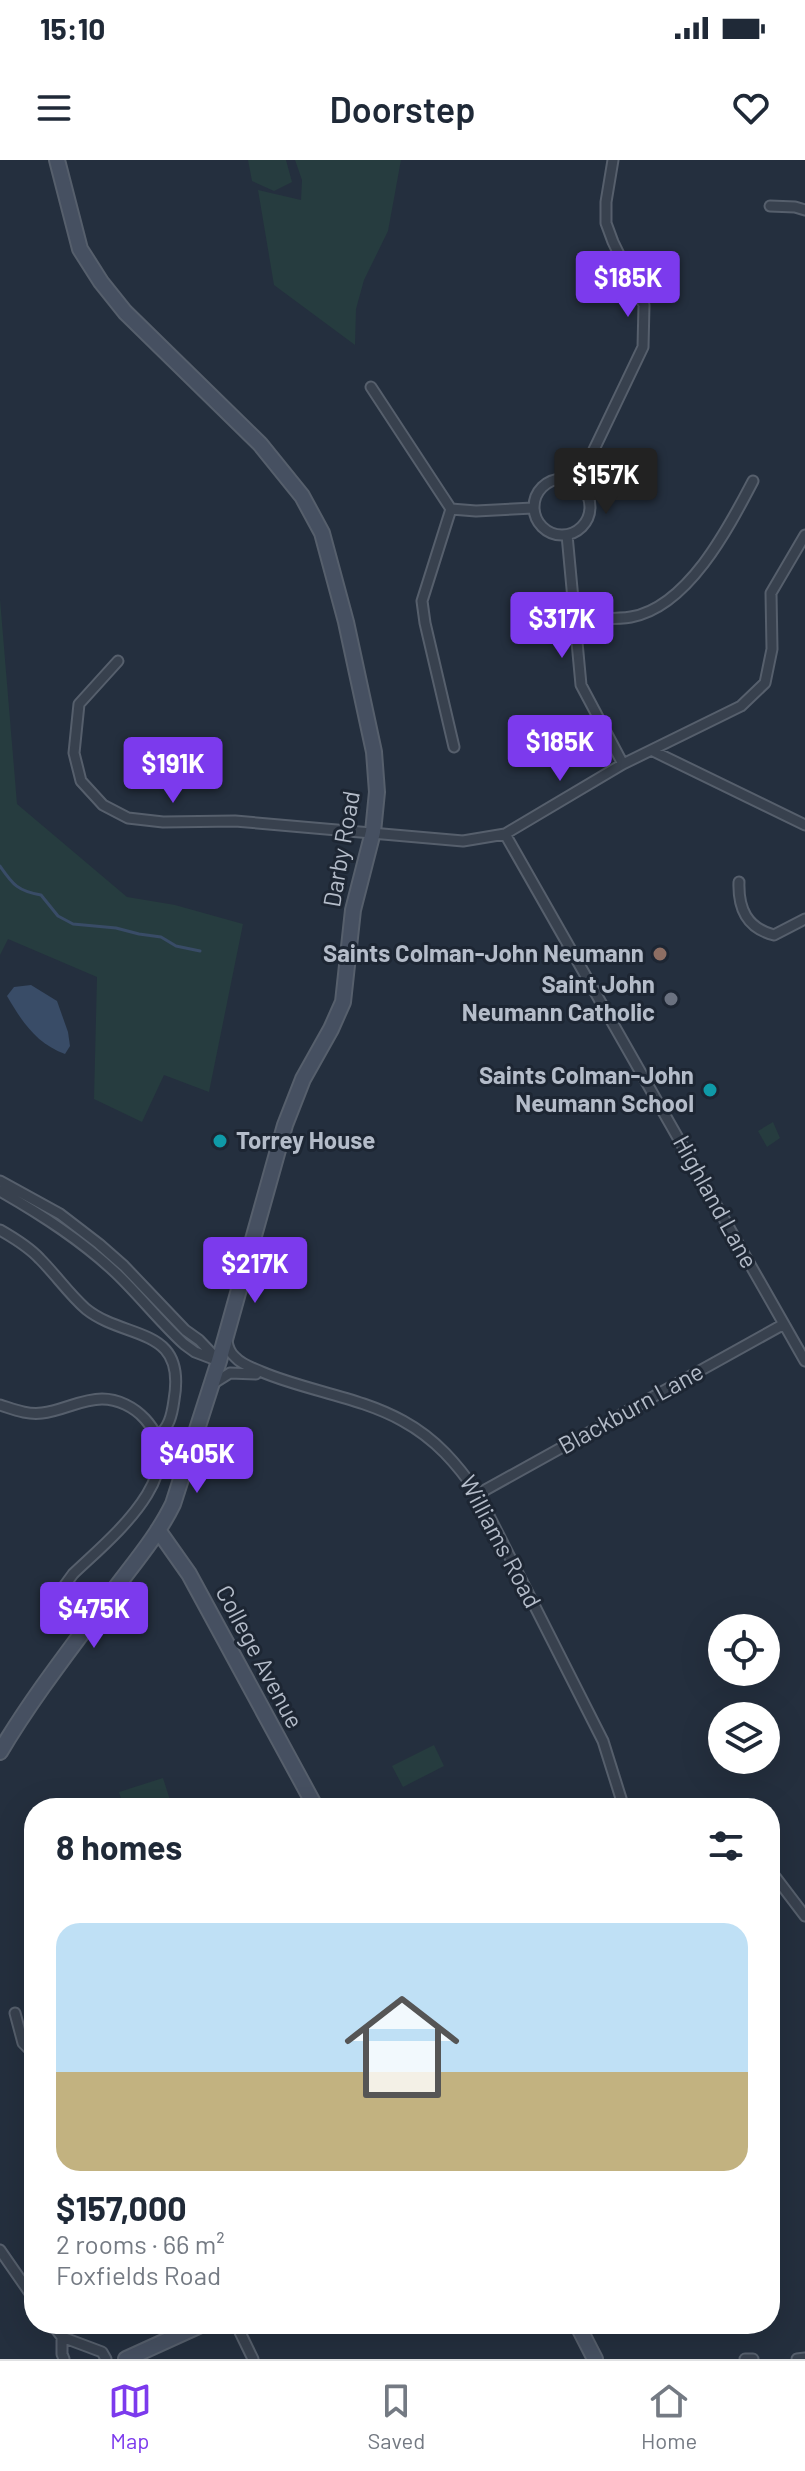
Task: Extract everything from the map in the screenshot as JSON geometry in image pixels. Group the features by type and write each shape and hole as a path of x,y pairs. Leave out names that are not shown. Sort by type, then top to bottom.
{"main road":[{"name":"Darby Road","path":"0,1752 158,1530 178,1491 219,1361 285,1125 303,1079 343,1002 353,910 373,832 377,792 374,752 346,622 322,533 302,496 260,444 125,312 101,282 80,249 57,160"},
{"name":"College Avenue","path":"158,1530 189,1574 311,1798"},
{"path":"126,2359 181,2334"},
{"path":"582,2334 595,2359"}],"street":[{"path":"578,483 643,347 644,305 606,223 613,160"},
{"path":"770,206 805,210"},
{"path":"371,387 451,509"},
{"path":"562,478 578,483 589,497 590,512 583,526 567,535 544,529 538,523 533,508 538,491 549,481 562,478"},
{"path":"575,618 632,617 653,609 672,596 694,574 727,531 753,481"},
{"path":"451,509 533,508"},
{"path":"451,509 422,601 454,747"},
{"path":"567,535 581,685 623,764"},
{"path":"118,661 79,704 74,753 81,781 103,805 128,818 163,822 235,821 463,841 505,834 623,764 741,706 765,683 772,649 771,593 805,535"},
{"path":"653,751 805,825"},
{"name":"Highland Lane","path":"505,834 805,1361"},
{"path":"739,882 738,897 747,921 761,932 774,935 805,919"},
{"path":"0,1181 60,1221 84,1245 131,1281 184,1344 219,1361"},
{"path":"0,1191 60,1221"},
{"path":"0,1230 33,1252 93,1314 152,1339 169,1354 175,1368 177,1386 167,1426 156,1437"},
{"name":"Blackburn Lane","path":"478,1494 784,1324"},
{"name":"Williams Road","path":"226,1335 233,1357 275,1378"},
{"name":"Williams Road","path":"211,1387 221,1377 243,1372 275,1378 361,1404 399,1418 435,1442 457,1464 478,1494 603,1741 621,1798"},
{"path":"0,1405 27,1413 40,1413 96,1399 112,1400 139,1412 156,1437 159,1449 157,1465 145,1500 132,1518 73,1574 60,1600"},
{"path":"780,1883 805,1916"},
{"path":"15,2013 24,2044"},
{"path":"0,2250 24,2285"},
{"path":"60,2334 102,2352 106,2359"},
{"path":"241,2334 253,2359"},
{"path":"62,2337 64,2359"},
{"path":"797,2359 805,2358"},
{"path":"745,2359 753,2359"}],"green space":[{"path":"248,160 286,160 292,182 274,191 252,181"},
{"path":"295,160 401,160 388,231 364,280 356,309 355,345 274,285 258,190 301,200 302,180"},
{"path":"0,599 17,804 127,897 175,905 243,924 209,1092 164,1075 142,1122 94,1099 97,977 8,939 0,955"},
{"path":"773,1122 780,1138 767,1147 758,1131"},
{"path":"434,1745 444,1766 403,1787 392,1766"},
{"path":"163,1778 169,1798 121,1798 119,1792"}],"water":[{"path":"31,985 57,1001 68,1032 70,1046 65,1054 31,1031 7,996 14,987"}],"waterway":[{"path":"0,866 17,886 41,895 58,916 73,924 161,937 176,946 200,951"}],"place":[{"name":"Saints Colman-John Neumann","path":"660,954"},
{"name":"Saint John Neumann Catholic","path":"671,999"},
{"name":"Saints Colman-John Neumann School","path":"710,1090"},
{"name":"Torrey House","path":"220,1141"}]}
